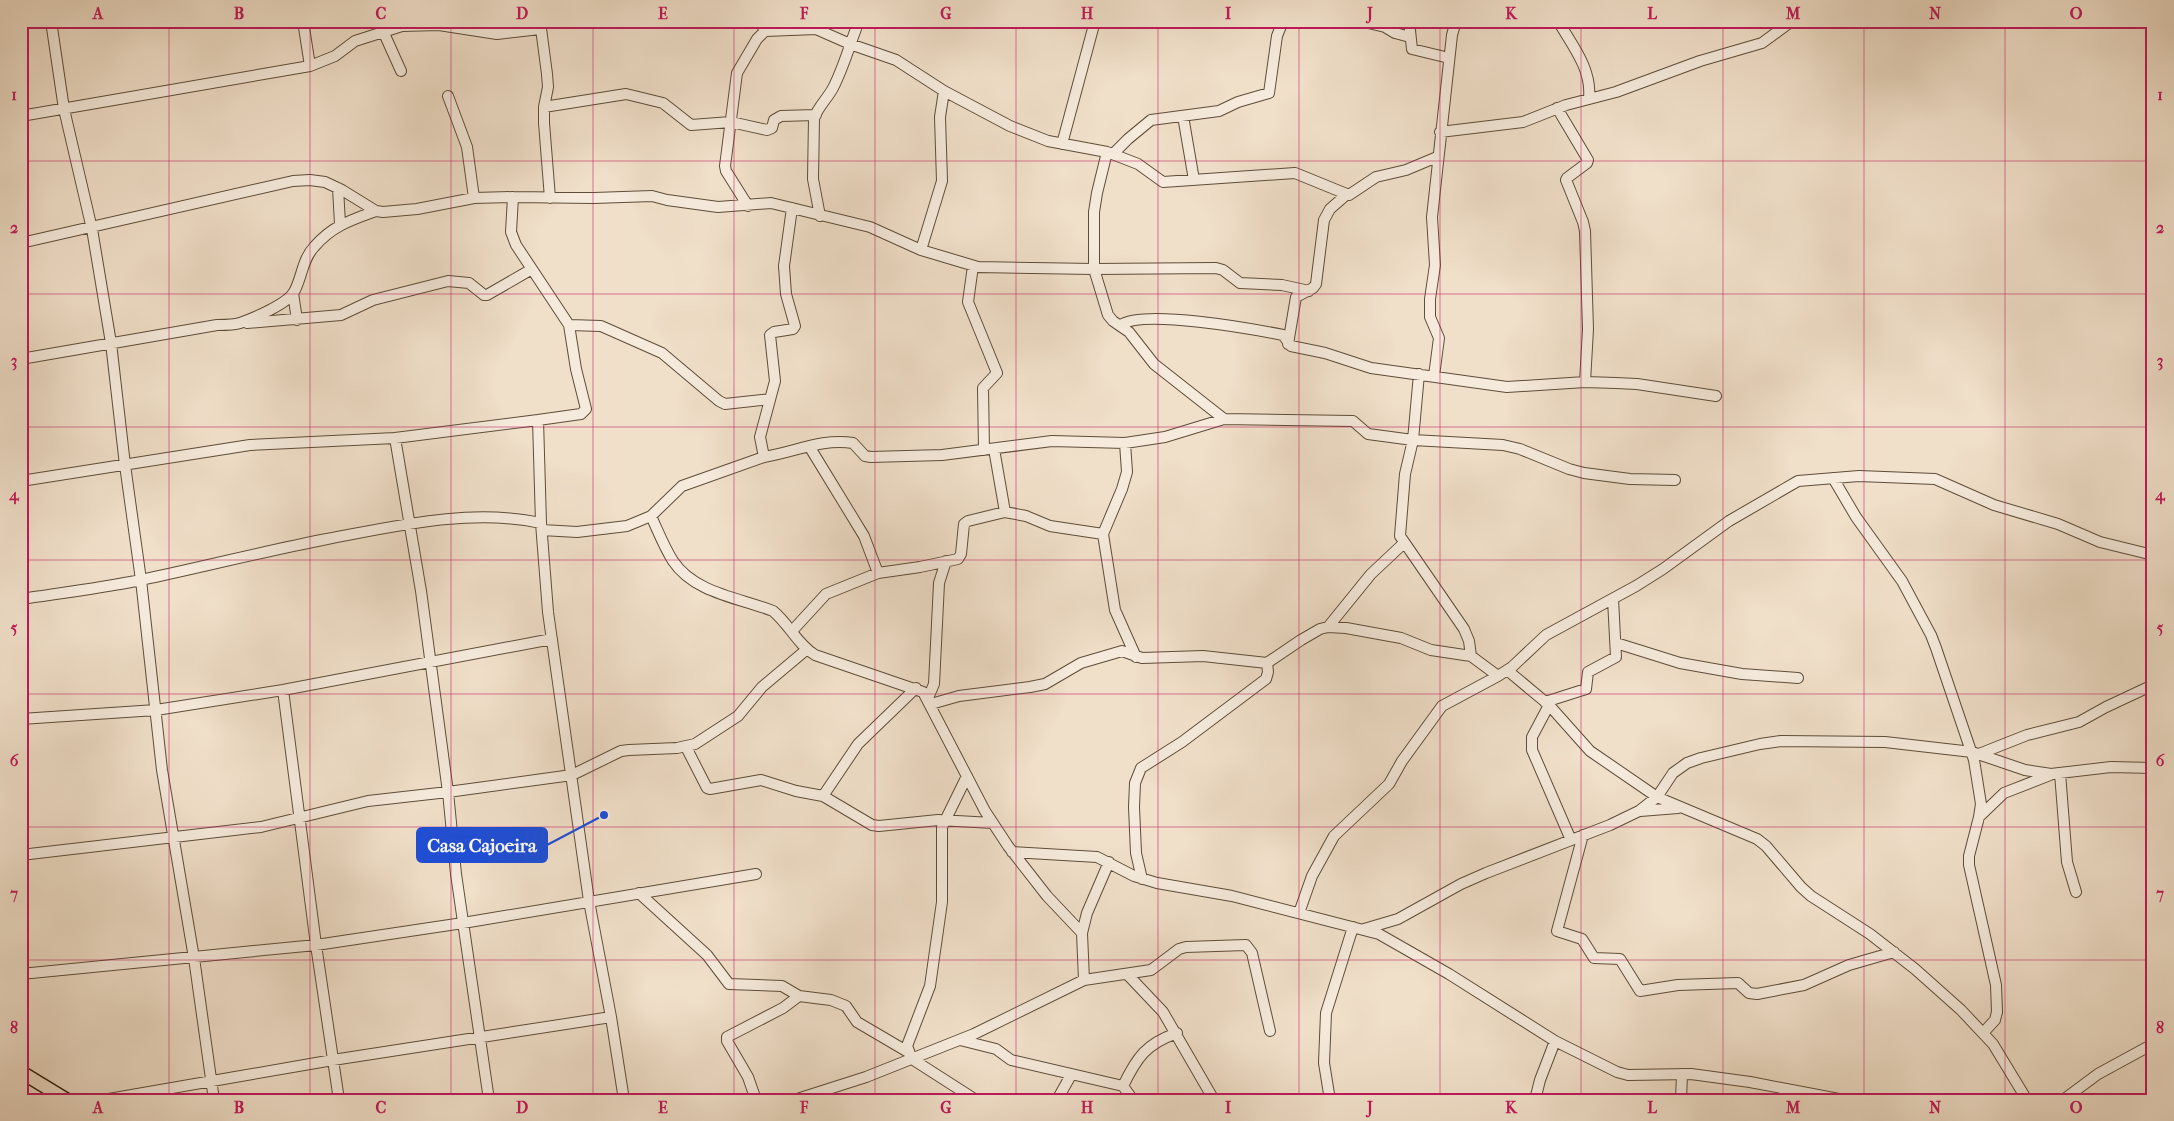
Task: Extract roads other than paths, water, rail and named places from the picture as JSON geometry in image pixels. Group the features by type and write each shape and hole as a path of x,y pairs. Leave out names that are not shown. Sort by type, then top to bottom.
{"main road":[{"path":"21,1072 67,1100"}],"street":[{"path":"51,21 64,110 92,229 112,343 162,770 172,838 194,958 214,1100"},
{"path":"302,21 310,66"},
{"path":"760,21 765,31"},
{"path":"820,216 812,166 816,115 832,90 860,21"},
{"path":"1062,144 1095,21"},
{"path":"1224,419 1210,410 1154,364 1129,332 1113,321 1108,315 1094,269 1094,212 1110,153 1151,120 1219,111 1238,102 1269,93 1277,36 1283,21"},
{"path":"1360,21 1385,27 1395,33 1410,37"},
{"path":"1385,27 1408,21 1411,46 1414,52 1449,58"},
{"path":"1434,376 1439,338 1432,325 1430,299 1434,272 1432,217 1449,58 1456,21"},
{"path":"1558,21 1587,73 1591,84 1589,98"},
{"path":"1440,132 1523,122 1557,108 1616,92 1683,67 1762,43 1769,40 1792,21"},
{"path":"21,116 310,66 335,56 355,41 402,26 426,24 497,34 540,25 548,87 544,107 545,146 550,198"},
{"path":"748,206 726,171 737,73 757,39 765,31 815,25 850,44 896,60 944,91 1010,126 1062,144 1110,153 1138,164 1163,182 1295,173 1346,194 1352,194 1376,177 1406,170 1437,157"},
{"path":"384,31 401,71"},
{"path":"921,250 942,181 940,117 944,91"},
{"path":"544,107 626,94 663,104 691,125 730,122 767,130 772,128 777,117 816,115"},
{"path":"448,96 467,147 474,198"},
{"path":"1557,108 1588,160 1588,163 1566,180 1583,222 1584,231 1588,329 1585,382"},
{"path":"1183,116 1194,180"},
{"path":"21,243 92,229 293,181 318,181 338,188 376,211"},
{"path":"338,188 340,224"},
{"path":"1288,344 1296,297 1316,284 1327,213 1346,194"},
{"path":"297,320 293,293 303,264 313,248 340,224 376,211 400,211 474,198 652,196 718,207 771,204 870,227 921,250 973,266 1094,269 1216,268 1223,270 1240,283 1282,284 1309,290"},
{"path":"21,481 250,445 395,438 581,414 586,409 576,368 569,325 516,245 511,232 513,197"},
{"path":"764,456 760,437 776,381 770,335 774,332 792,329 795,326 786,294 784,273 792,208"},
{"path":"973,266 968,306 997,373 983,388 989,449 1005,512"},
{"path":"21,359 239,324 341,315 373,300 448,281 469,283 484,295 487,295 532,269"},
{"path":"239,324 282,303 293,293"},
{"path":"1121,325 1131,320 1218,323 1283,335 1291,346 1325,353 1371,368 1507,387 1585,382 1637,384 1716,396"},
{"path":"569,325 602,326 662,353 725,404 770,400"},
{"path":"1419,374 1412,440 1405,474 1400,531 1404,543 1464,629 1469,641 1471,656"},
{"path":"1210,410 1211,423"},
{"path":"21,599 141,580 275,549 409,524 483,516 518,518 542,526 598,531 626,526 651,516 682,486 764,456 788,453 826,441 853,442 865,456 871,457 942,455 1052,441 1125,444 1165,437 1224,419 1353,421 1368,434 1412,440 1503,445 1520,449 1569,469 1584,473 1630,480 1675,480"},
{"path":"538,420 542,526 548,612 590,900 612,1017 624,1100"},
{"path":"395,438 414,545 448,792 463,923 489,1100"},
{"path":"1125,444 1127,472 1103,534 1115,610 1136,657"},
{"path":"809,446 864,536 878,573"},
{"path":"1299,913 1312,876 1334,836 1389,784 1402,761 1442,706 1503,673 1546,635 1613,599 1663,569 1762,501 1798,481 1888,476 1935,480 1994,505 2058,524 2100,542 2153,555"},
{"path":"1833,478 1856,517 1902,581 1927,627 1976,753 1981,804 1980,817 1969,856 1969,865 1994,973 1997,1012 1994,1020 1983,1033"},
{"path":"792,631 826,594 878,573 960,557 966,522 1005,512 1026,516 1050,526 1103,534"},
{"path":"651,516 674,562 686,576 701,586 773,611 781,617 806,650 825,660 924,692 967,776 993,823 1012,852 1047,896 1082,933"},
{"path":"1328,627 1371,574 1404,543"},
{"path":"930,701 934,684 939,583 946,561"},
{"path":"1570,840 1532,750 1532,737 1547,704 1586,689 1588,672 1616,657 1613,599"},
{"path":"930,701 1030,688 1045,684 1080,664 1122,651 1136,657 1203,656 1267,663 1307,636 1328,627 1346,628 1400,638 1430,650 1471,656 1503,673 1547,704 1590,751 1657,797 1757,839 1766,846 1801,887 1894,952 1961,1010 1993,1044 2027,1100"},
{"path":"21,719 156,710 283,690 552,639"},
{"path":"1616,643 1680,663 1742,674 1798,678"},
{"path":"21,855 261,827 299,819 368,800 448,792 572,775 621,751 686,747 738,716 762,687 806,650"},
{"path":"1142,879 1136,853 1134,807 1135,783 1141,768 1182,742 1266,679 1268,672 1267,663"},
{"path":"1976,753 2027,735 2079,722 2153,685"},
{"path":"823,796 858,744 916,688"},
{"path":"283,690 316,945 339,1100"},
{"path":"1358,928 1398,919 1461,884 1583,836 1639,811 1657,797 1673,773 1687,763 1760,744 1781,741 1885,742 1976,753 2025,770 2055,774"},
{"path":"686,747 707,788 710,789 761,780 796,791 823,796 872,825 887,826 931,820 993,823"},
{"path":"1980,817 2004,793 2055,774 2111,767 2153,768"},
{"path":"2055,774 2067,862 2076,892"},
{"path":"910,1055 907,1046 930,986 942,902 942,833 945,820 967,776"},
{"path":"1639,811 1681,808"},
{"path":"1583,836 1557,931 1582,939 1592,957 1596,959 1620,959 1640,991 1678,985 1738,982 1749,993 1757,994 1804,985 1848,965 1894,952"},
{"path":"1012,852 1084,856 1109,862 1142,879 1232,896 1379,934 1449,974 1555,1041 1622,1073 1682,1074 1750,1082 1844,1100"},
{"path":"1084,980 1082,933 1087,913 1109,862"},
{"path":"21,974 316,945 463,923 590,900 756,874"},
{"path":"639,892 707,955 729,984 782,986 799,996 831,1000 846,1006 857,1022 976,1100"},
{"path":"1330,1100 1324,1063 1326,1013 1358,928"},
{"path":"794,1100 844,1085 910,1055 960,1040 1047,1000 1084,980 1154,969 1179,949 1186,947 1246,945 1252,953 1270,1032"},
{"path":"1127,974 1163,1012 1177,1033 1214,1100"},
{"path":"756,1100 748,1078 727,1041 727,1037 784,1008 799,996"},
{"path":"103,1100 332,1060 612,1017"},
{"path":"1123,1086 1142,1052 1154,1042 1177,1033"},
{"path":"960,1040 996,1049 1011,1060 1123,1086 1134,1100"},
{"path":"1535,1100 1540,1080 1555,1041"},
{"path":"2063,1100 2098,1074 2153,1044"},
{"path":"1681,1100 1682,1074"},
{"path":"1057,1100 1071,1075"}],"place":[{"name":"Casa Cajoeira","path":"604,815"}]}
